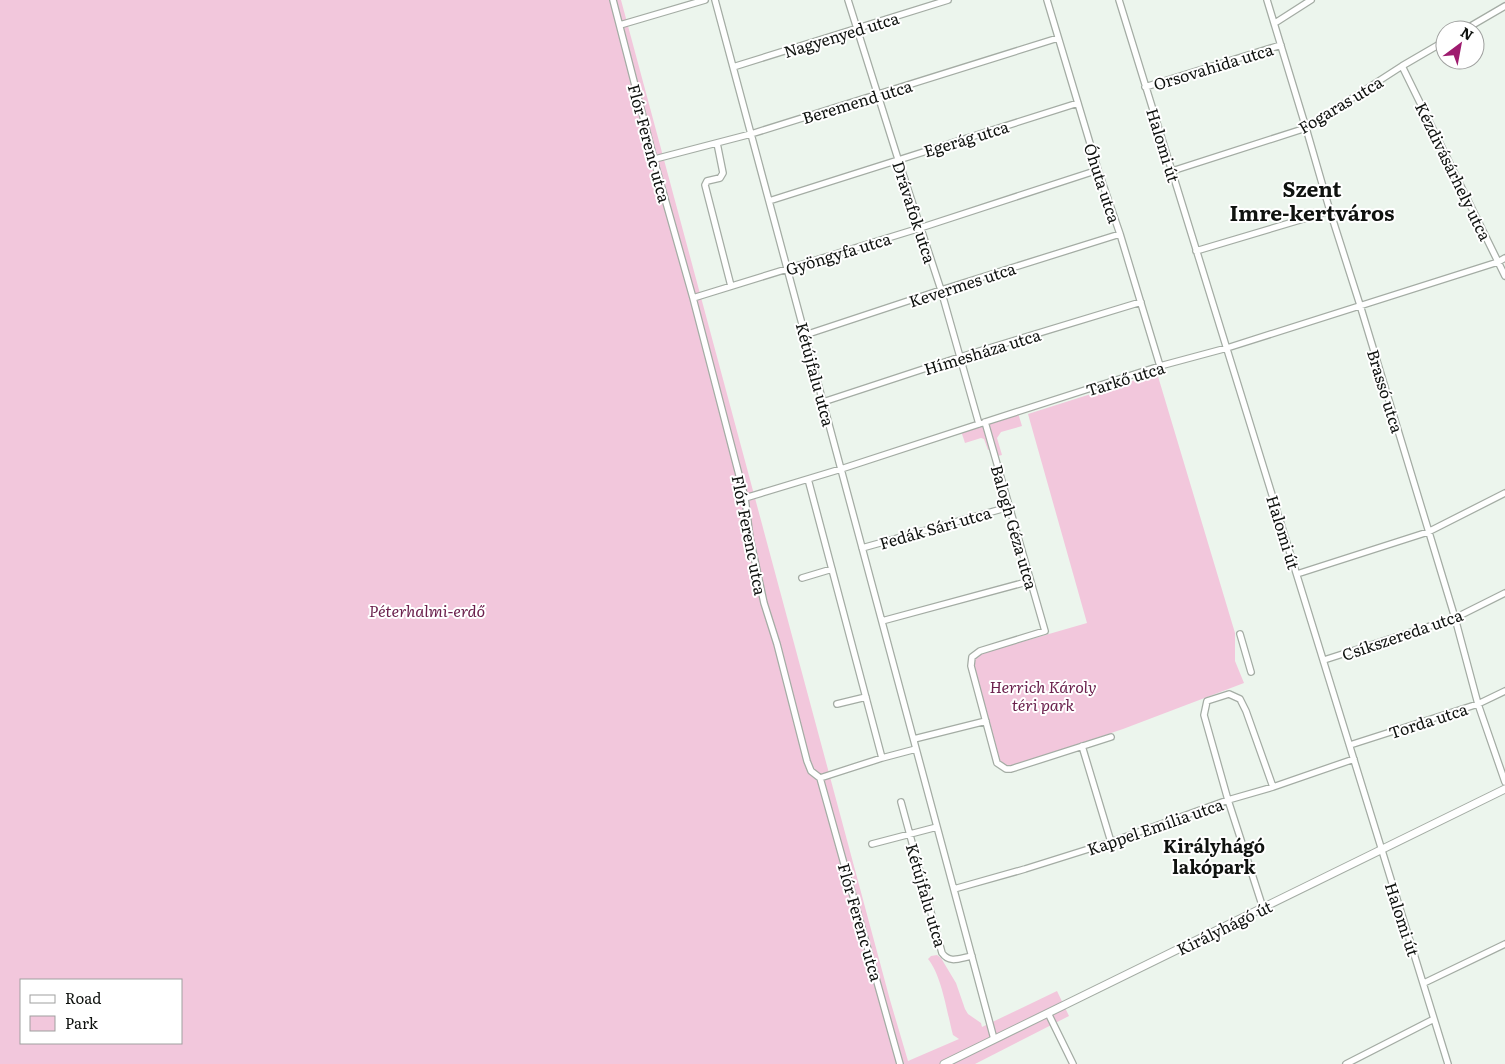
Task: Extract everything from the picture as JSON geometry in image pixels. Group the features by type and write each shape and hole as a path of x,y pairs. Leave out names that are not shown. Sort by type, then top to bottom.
{"street":[{"name":"Flór Ferenc utca","path":"613,0 745,498 750,538 764,603 777,644 806,761 810,771 820,778 900,1064"},
{"path":"620,26 705,0"},
{"name":"Kétújfalu utca","path":"715,0 994,1039"},
{"name":"Drávafok utca","path":"848,0 982,423"},
{"name":"Nagyenyed utca","path":"733,67 948,0"},
{"name":"Óhuta utca","path":"1046,0 1160,366"},
{"name":"Halomi út","path":"1119,0 1448,1064"},
{"name":"Brassó utca","path":"1267,0 1455,618 1478,704 1505,782"},
{"path":"1275,23 1311,0"},
{"path":"1481,20 1505,6"},
{"name":"Beremend utca","path":"655,160 751,134 1058,38"},
{"name":"Orsovahida utca","path":"1145,87 1282,45"},
{"name":"Fogaras utca","path":"1172,171 1306,128 1435,47"},
{"name":"Kézdivásárhely utca","path":"1402,66 1505,276"},
{"name":"Egerág utca","path":"769,201 1078,103"},
{"path":"717,143 723,173 720,178 707,181 705,185 731,286"},
{"name":"Gyöngyfa utca","path":"693,298 920,228 1098,170"},
{"path":"1196,251 1330,211"},
{"name":"Kevermes utca","path":"805,335 1120,234"},
{"name":"Tarkő utca","path":"745,498 841,470 1160,366 1227,348 1498,262 1505,258"},
{"name":"Hímesháza utca","path":"823,402 960,357 1141,302"},
{"name":"Balogh Géza utca","path":"982,423 1009,506 1045,631 980,651 972,657 970,661 971,666 986,721"},
{"path":"808,479 882,758"},
{"path":"1297,574 1428,532 1505,493"},
{"name":"Fedák Sári utca","path":"862,548 1009,506"},
{"path":"802,578 832,570"},
{"path":"882,621 1030,580"},
{"name":"Csíkszereda utca","path":"1324,660 1455,618 1505,593"},
{"path":"1240,634 1251,672"},
{"name":"Torda utca","path":"1350,745 1478,704 1505,690"},
{"path":"1263,908 1228,800 1204,715 1207,701 1229,694 1240,698 1273,788"},
{"path":"837,704 866,696"},
{"path":"914,740 986,721 997,763 1006,769 1011,769 1111,737"},
{"path":"1082,746 1111,842"},
{"path":"820,778 916,749"},
{"name":"Kappel Emília utca","path":"954,889 1111,842 1228,800 1273,788 1354,759"},
{"name":"Királyhágó út","path":"944,1064 1505,789"},
{"name":"Kétújfalu utca","path":"901,802 942,953 946,958 952,960 972,956"},
{"name":"Kétújfalu utca","path":"872,844 937,828"},
{"path":"1424,983 1505,944"},
{"path":"1048,1013 1073,1064"},
{"path":"1346,1064 1434,1019"}],"green space":[{"name":"Péterhalmi-erdő","path":"0,0 621,0 908,1061 959,1039 953,1035 944,995 933,966 928,959 931,956 937,955 941,958 956,983 965,1009 968,1014 981,1023 982,1027 1057,991 1069,1016 975,1064 0,1064"},
{"name":"Herrich Károly téri park","path":"1157,373 1235,633 1235,661 1244,683 1123,729 1012,766 1004,765 1000,760 974,665 975,659 980,654 1087,623 1028,414"},
{"path":"1018,413 1022,426 1001,432 997,438 1002,455 998,456 988,423"},
{"path":"984,424 991,448 988,450 984,439 981,438 965,443 961,431"}],"district":[{"name":"Szent Imre-kertváros","path":"1312,199"},
{"name":"Királyhágó lakópark","path":"1214,855"}]}
